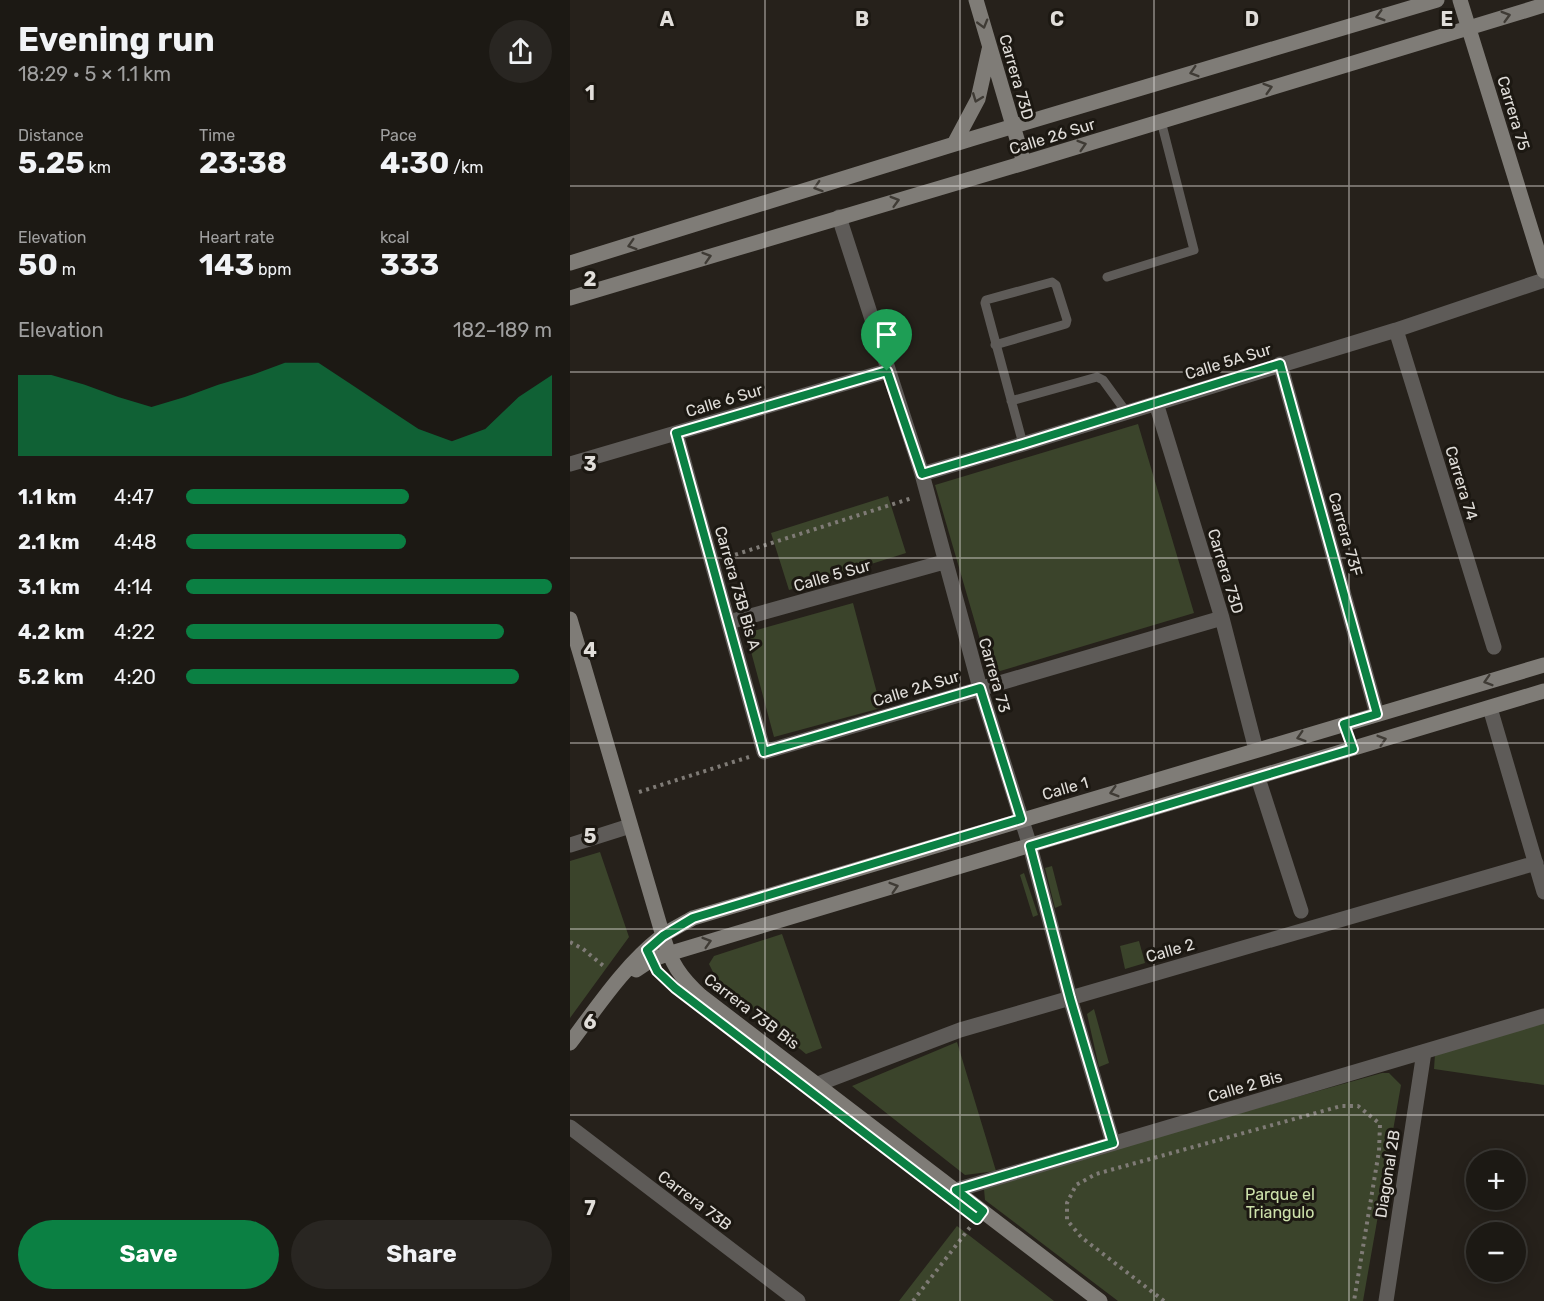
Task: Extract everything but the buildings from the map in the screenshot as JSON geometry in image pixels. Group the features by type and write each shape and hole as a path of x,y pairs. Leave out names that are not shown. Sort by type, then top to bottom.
{"street":[{"name":"Carrera 73D","path":"976,0 1024,163"},
{"name":"Calle 26 Sur","path":"570,263 1013,126 1437,0"},
{"name":"Carrera 75","path":"1460,0 1544,271"},
{"name":"Calle 26 Sur","path":"570,298 1544,5"},
{"path":"954,144 978,99 990,47"},
{"name":"Carrera 73","path":"839,217 922,474 944,562 980,688 1030,846 1070,998 1113,1143"},
{"name":"Calle 5A Sur","path":"922,474 1396,330 1544,280"},
{"name":"Carrera 74","path":"1396,330 1494,647"},
{"name":"Carrera 73F","path":"1280,364 1377,714"},
{"name":"Calle 6 Sur","path":"570,464 887,371"},
{"name":"Carrera 73D","path":"1156,403 1222,618 1256,750"},
{"name":"Carrera 73B Bis A","path":"676,433 764,752"},
{"name":"Calle 5 Sur","path":"729,622 944,562"},
{"name":"Calle 2A Sur","path":"764,752 1222,618"},
{"name":"Carrera 73B Bis","path":"570,619 668,954 680,977 701,996 1100,1301"},
{"name":"Calle 1","path":"570,1043 614,977 663,936 693,918 1544,664"},
{"name":"Calle 1","path":"614,977 668,954 1544,691"},
{"path":"1490,708 1544,892"},
{"path":"1344,724 1353,749"},
{"path":"1258,777 1301,910"},
{"path":"570,845 630,826"},
{"name":"Calle 2","path":"818,1084 960,1030 1536,863"},
{"name":"Calle 2 Bis","path":"956,1190 1544,1016"},
{"name":"Diagonal 2B","path":"1386,1301 1424,1052"},
{"name":"Carrera 73B","path":"570,1127 798,1301"}],"lane":[{"path":"1107,277 1194,250 1161,121"},
{"path":"995,345 1066,324 1067,320 1056,285 1052,282 986,300 985,303 995,345 1023,444"},
{"path":"1011,401 1097,377 1103,380 1126,412"}],"path":[{"path":"712,561 927,493"},
{"path":"621,797 764,752"},
{"path":"570,942 583,949 614,977"},
{"path":"1164,1301 1082,1237 1067,1220 1066,1203 1076,1185 1096,1174 1341,1106 1358,1106 1380,1124 1378,1151 1354,1301"},
{"path":"913,1301 983,1211"}],"green space":[{"path":"1138,424 1194,613 990,674 935,485"},
{"path":"888,496 906,553 789,590 771,533"},
{"path":"853,603 881,708 774,737 746,633"},
{"path":"600,852 629,937 570,1018 570,861"},
{"path":"1052,866 1062,905 1055,908 1045,868"},
{"path":"1024,873 1038,915 1033,917 1020,875"},
{"path":"782,934 822,1048 806,1054 717,980 709,964 714,956"},
{"path":"1139,941 1145,963 1125,969 1120,946"},
{"path":"1094,1009 1109,1063 1099,1067 1087,1014"},
{"path":"1544,1021 1544,1085 1434,1069 1435,1054"},
{"path":"957,1042 996,1171 965,1175 852,1086"},
{"name":"Parque el Triangulo","path":"1382,1073 1389,1073 1401,1085 1363,1301 1118,1301 985,1200 984,1189 997,1181"},
{"path":"957,1226 1054,1301 899,1301"}],"route":[{"path":"1280,364 1377,714 1344,724 1353,749 1030,846 1070,998 1113,1143 956,1190 983,1211 977,1219 675,988 657,971 647,950 663,936 693,918 1021,819 980,688 764,752 676,433 887,371 922,474 1280,364"}]}
